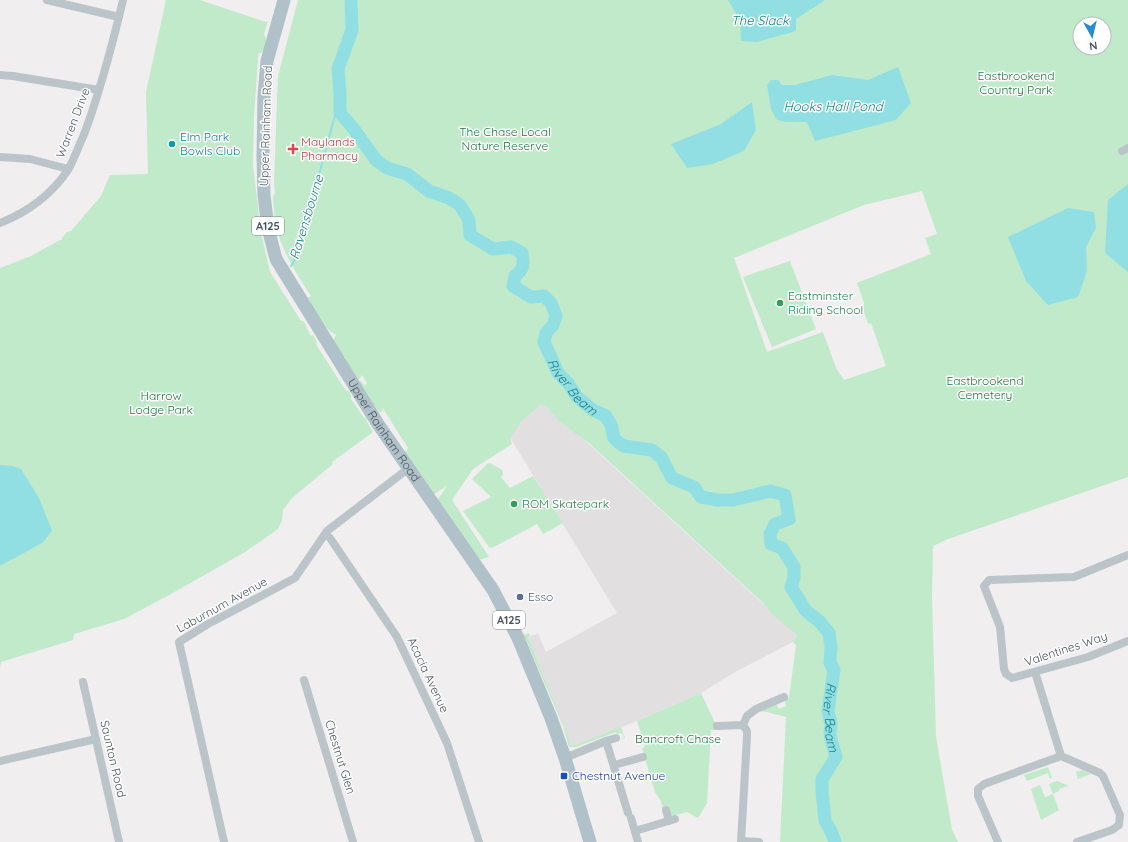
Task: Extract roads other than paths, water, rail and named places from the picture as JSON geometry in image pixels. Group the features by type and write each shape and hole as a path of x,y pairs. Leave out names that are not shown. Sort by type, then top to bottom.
{"main road":[{"name":"Upper Rainham Road","path":"284,0 267,61 264,96 264,195 268,228 276,259 282,271 378,424 493,590 518,638 551,718 565,758 590,842"}],"street":[{"path":"47,0 119,17"},
{"name":"Warren Drive","path":"0,224 34,207 46,196 68,169 86,129 99,90 123,0"},
{"path":"0,76 13,76 99,90"},
{"path":"0,157 30,159 68,169"},
{"name":"Laburnum Avenue","path":"224,842 179,642 202,627 295,578 325,534 362,503 409,468"},
{"name":"Acacia Avenue","path":"325,534 330,538 397,637 447,743 479,842"},
{"name":"Valentines Way","path":"1128,555 1074,577 989,580 984,586 1000,627 1004,669 1006,674 1012,678 1088,656 1128,641"},
{"path":"1035,672 1061,756"},
{"name":"Chestnut Glen","path":"304,680 353,842"},
{"name":"Saunton Road","path":"83,682 119,842"},
{"path":"743,725 747,716 756,709 784,696"},
{"path":"717,726 743,725"},
{"path":"743,725 747,731 748,737 741,841 759,842"},
{"path":"565,758 616,738"},
{"path":"0,761 96,739"},
{"path":"606,742 638,842"},
{"path":"998,842 978,796 978,789 984,784 1061,756 1100,773 1103,776 1120,815 1119,826 1112,830 1077,842"},
{"path":"614,765 643,757"},
{"path":"635,831 672,820 666,810"}],"water":[{"name":"The Slack","path":"728,0 825,0 796,19 796,31 757,42 741,41 740,20"},
{"name":"Hooks Hall Pond","path":"898,67 911,103 896,120 815,141 807,122 786,122 777,120 771,109 767,85 771,80 778,80 782,85 795,85 832,75 868,80"},
{"path":"752,102 756,130 744,151 713,164 687,168 671,144 721,124"},
{"path":"1128,184 1128,272 1105,253 1108,200"},
{"path":"1068,208 1094,212 1096,228 1086,247 1087,271 1078,297 1048,305 1026,281 1008,237"},
{"path":"0,465 13,466 21,469 39,498 52,531 42,543 0,566"}],"waterway":[{"name":"River Beam","path":"351,0 352,30 338,69 340,113 376,160 387,168 407,174 429,191 449,198 460,205 469,220 470,235 493,249 511,247 522,253 523,266 515,276 513,286 531,297 544,296 551,303 556,316 553,325 546,333 544,342 558,373 568,383 577,397 593,410 606,416 611,425 614,438 618,442 624,446 652,450 661,457 672,478 694,487 701,497 717,500 733,500 770,491 785,495 789,519 775,524 770,534 771,544 782,548 794,567 794,578 791,587 806,611 819,621 829,633 831,647 830,663 834,670 828,711 831,724 831,739 836,757 822,779 822,791 825,821 835,842"},
{"name":"Ravensbourne","path":"291,266 297,256 340,97"}],"place":[{"name":"Elm Park Bowls Club","path":"172,144"},
{"name":"Maylands Pharmacy","path":"293,149"},
{"name":"Eastminster Riding School","path":"780,303"},
{"name":"ROM Skatepark","path":"514,504"},
{"name":"Esso","path":"520,597"},
{"name":"Chestnut Avenue","path":"564,776"}],"park label":[{"name":"Eastbrookend Country Park","path":"1016,83"},
{"name":"The Chase Local Nature Reserve","path":"505,139"},
{"name":"Eastbrookend Cemetery","path":"985,388"},
{"name":"Harrow Lodge Park","path":"161,403"},
{"name":"Bancroft Chase","path":"678,739"}]}
